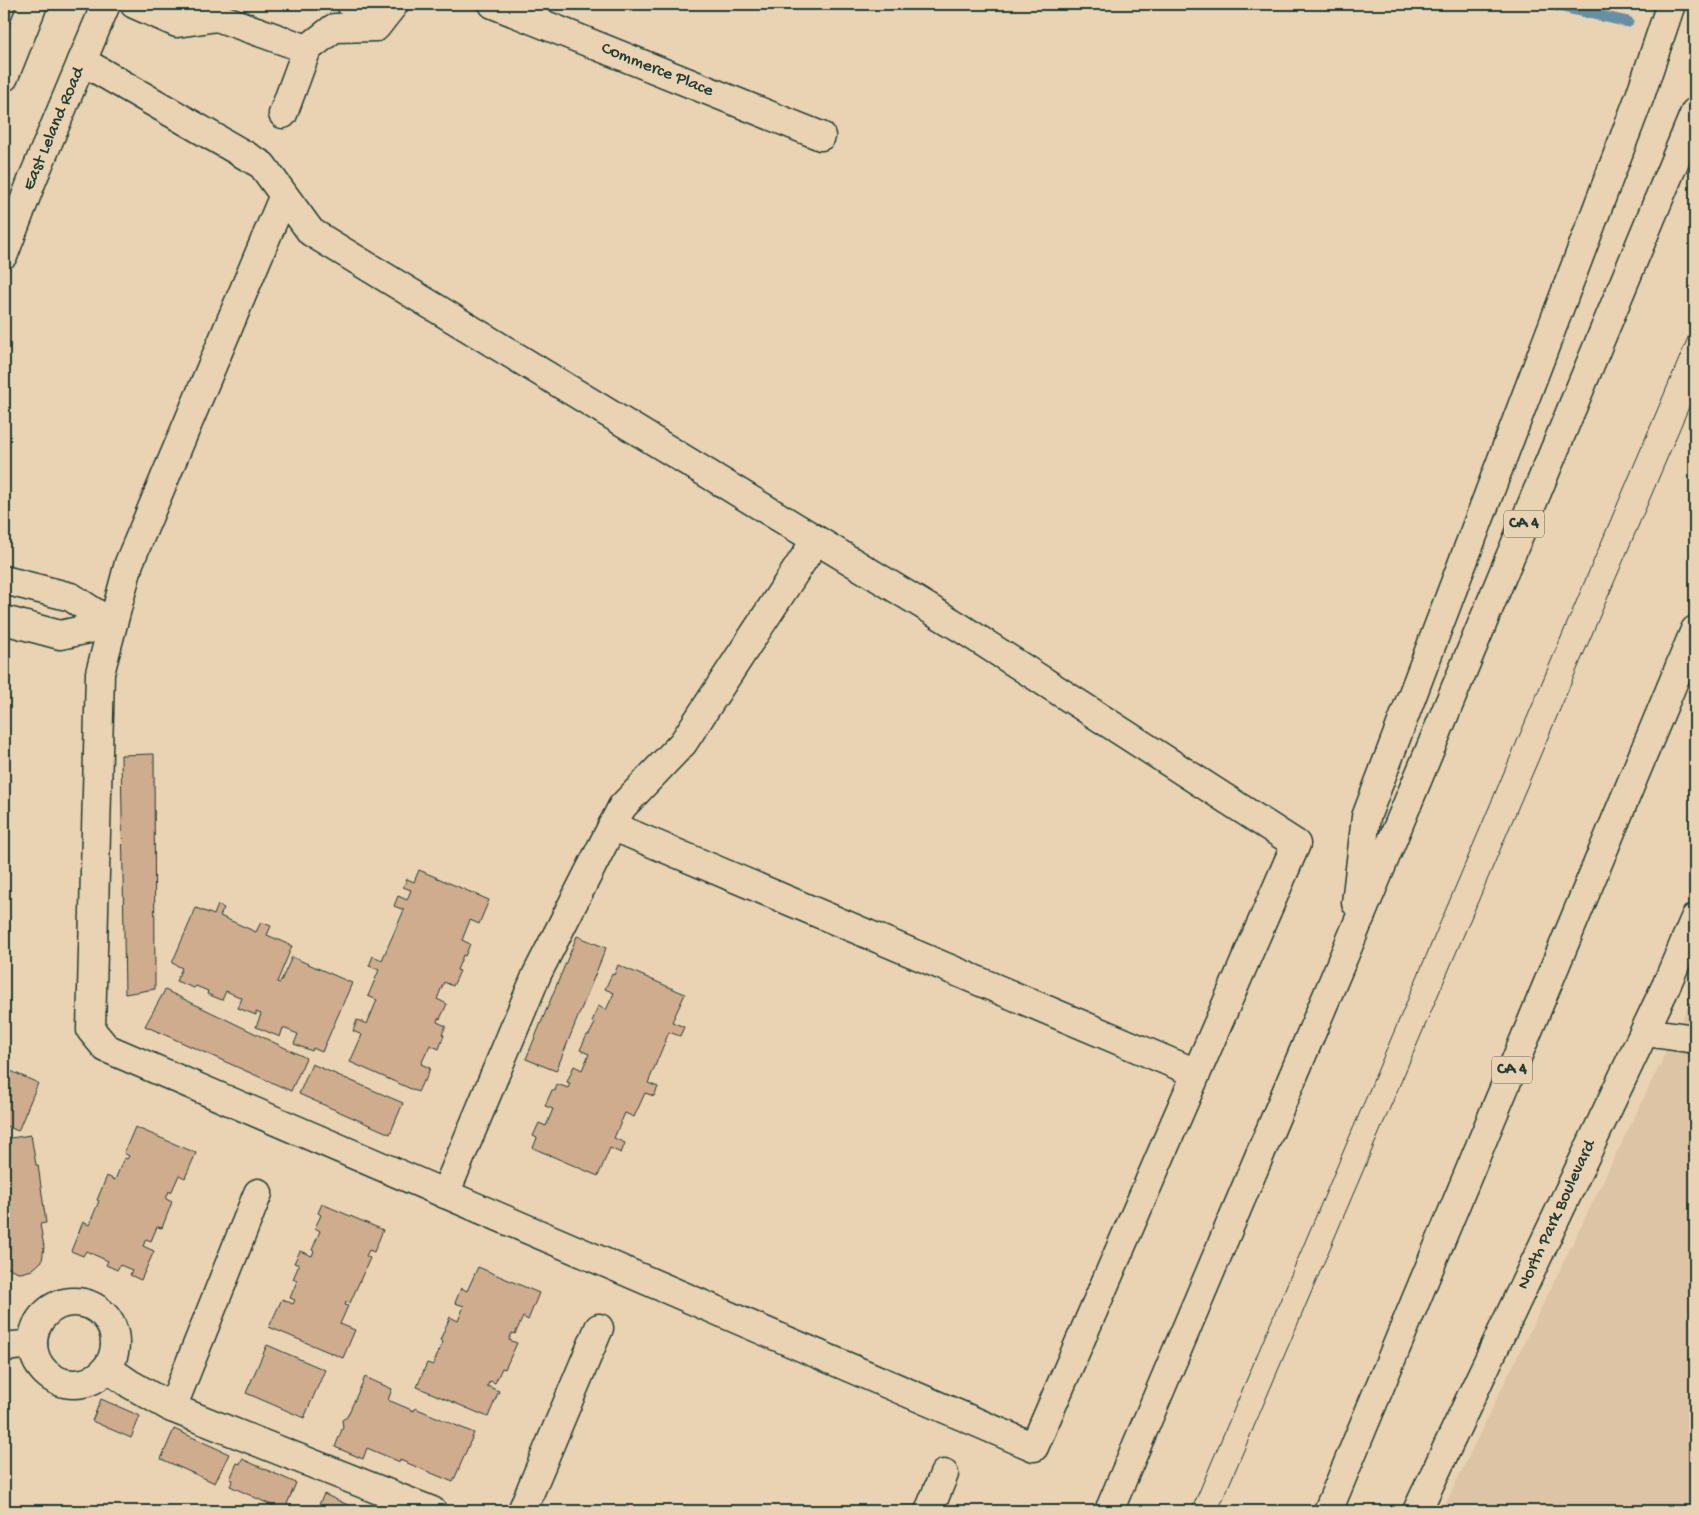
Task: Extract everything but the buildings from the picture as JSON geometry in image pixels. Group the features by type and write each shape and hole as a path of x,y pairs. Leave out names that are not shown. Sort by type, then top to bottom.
{"main road":[{"path":"4,77 33,4"},
{"name":"East Leland Road","path":"4,254 33,178 106,4"},
{"path":"134,4 177,22 217,17 307,49"},
{"path":"351,4 364,9 366,4"},
{"path":"283,114 307,49 334,28 376,27 394,4"},
{"name":"Commerce Place","path":"493,4 821,136"},
{"path":"1352,937 1366,816 1640,96 1671,4"},
{"path":"82,61 262,166 284,195 312,232 962,628 1296,844 1034,1447 106,1048 91,1030 100,673 129,563 284,195"},
{"name":"CA 4","path":"1109,1511 1352,937 1695,112"},
{"path":"445,1194 537,974 622,806 683,743 816,540"},
{"path":"4,580 71,597 112,624"},
{"path":"4,620 60,635 112,624"},
{"name":"CA 4","path":"1328,1511 1695,630"},
{"path":"612,826 1196,1073"},
{"name":"North Park Boulevard","path":"1416,1511 1645,1032 1695,918"},
{"path":"1645,1032 1695,1039"},
{"path":"172,1408 258,1193"},
{"path":"66,1302 80,1302 94,1306 105,1315 113,1327 116,1341 114,1356 107,1368 98,1377 86,1383 61,1382 50,1376 41,1368 35,1356 33,1344 35,1330 42,1317 53,1307 66,1302"},
{"path":"522,1511 599,1328"},
{"path":"4,1347 33,1344"},
{"path":"107,1368 130,1384 172,1408 432,1511"},
{"path":"928,1511 944,1474"}],"shaded area":[{"path":"4,4 33,4 4,77"},
{"path":"1695,991 1695,1511 1442,1511 1686,1011"}],"waterway":[{"path":"1549,4 1628,22"}],"tram line":[{"path":"1191,1511 1695,321"},
{"path":"1218,1511 1695,393"}]}
